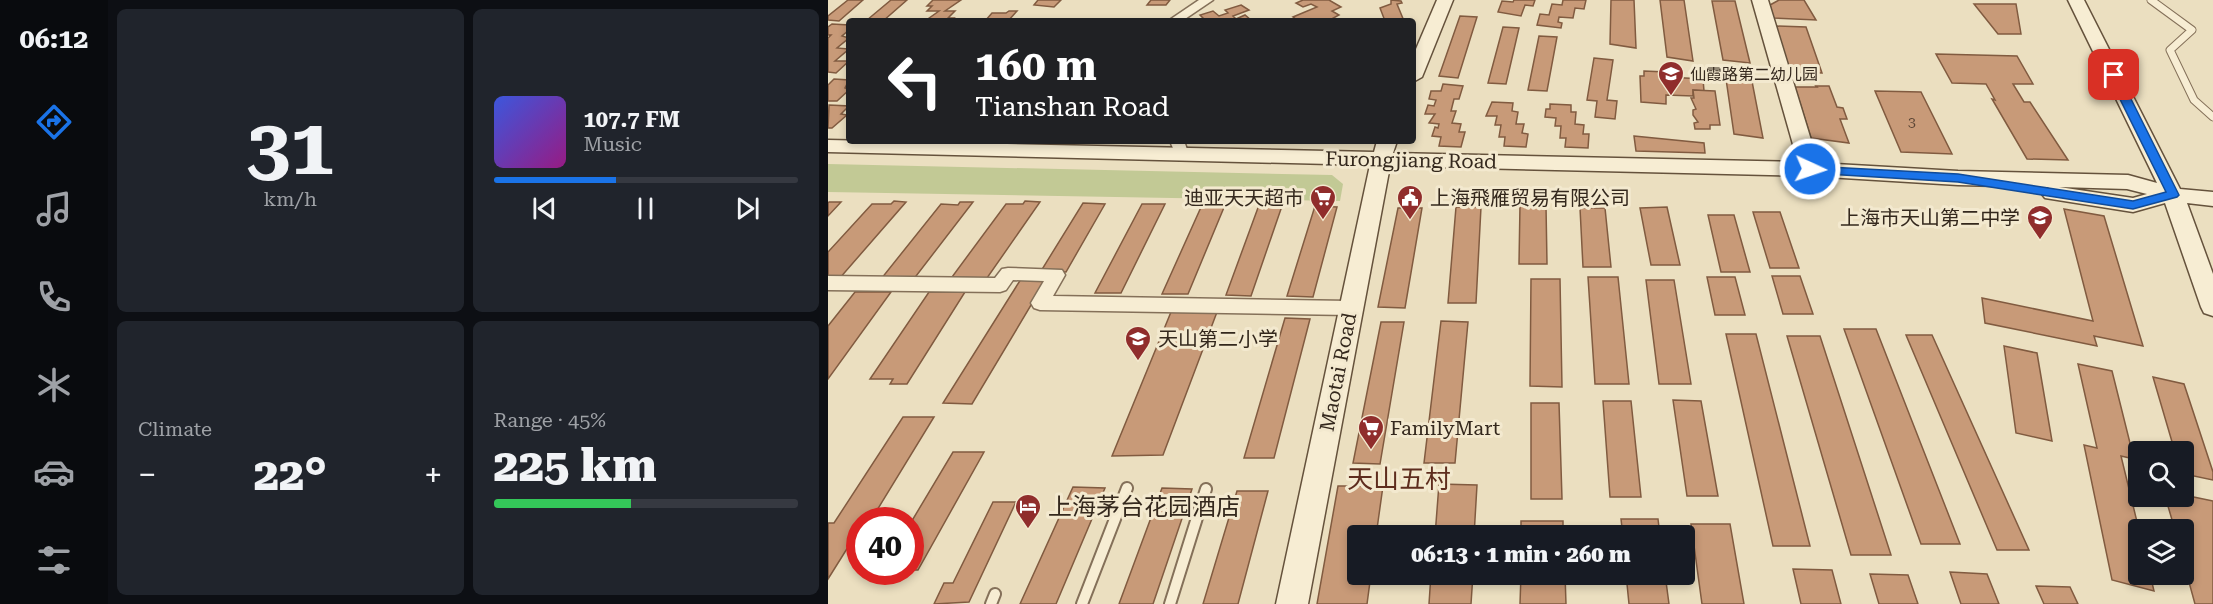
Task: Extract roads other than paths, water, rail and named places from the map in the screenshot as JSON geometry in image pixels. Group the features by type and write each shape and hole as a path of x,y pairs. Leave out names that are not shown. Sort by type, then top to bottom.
{"street":[{"path":"1179,18 1207,0"},
{"path":"1416,70 1444,0"},
{"path":"1760,0 1810,169"},
{"path":"2076,0 2173,195 2213,307"},
{"name":"Furongjiang Road","path":"828,146 1383,150 1958,178 2133,205 2173,195 2213,199"},
{"name":"Maotai Road","path":"1292,604 1383,150"},
{"path":"828,283 1000,285 1008,274 1056,275 1040,303 1350,308"}],"lane":[{"path":"2151,0 2192,30 2170,50 2194,100 2213,117"},
{"path":"1082,604 1127,488"},
{"path":"1170,604 1206,489"}],"place":[{"name":"仙霞路第二幼儿园","path":"1671,97"},
{"name":"迪亚天天超市","path":"1323,221"},
{"name":"上海飛雁贸易有限公司","path":"1410,221"},
{"name":"上海市天山第二中学","path":"2040,241"},
{"name":"天山第二小学","path":"1138,362"},
{"name":"FamilyMart","path":"1371,451"},
{"name":"上海茅台花园酒店","path":"1028,530"}],"district":[{"name":"天山五村","path":"1399,479"}]}
